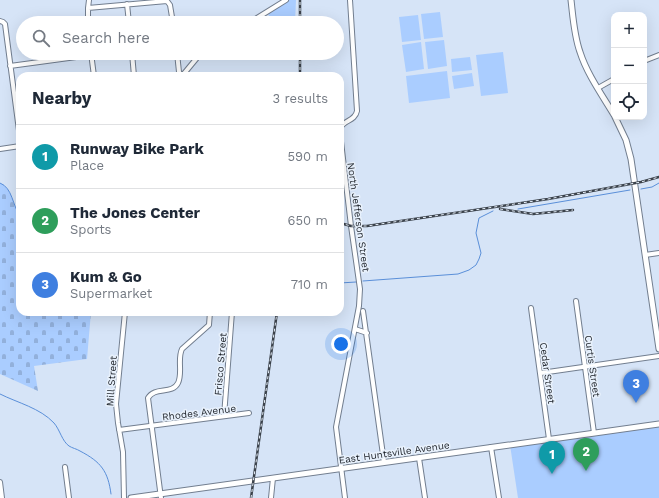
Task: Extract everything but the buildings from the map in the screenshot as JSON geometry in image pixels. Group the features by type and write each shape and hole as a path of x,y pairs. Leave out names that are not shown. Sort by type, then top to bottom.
{"main road":[{"path":"570,0 580,53 584,63 611,111"},
{"path":"616,120 626,140 632,160 659,349"},
{"name":"East Huntsville Avenue","path":"131,498 161,496 341,468 659,424"}],"street":[{"path":"88,16 89,0"},
{"path":"88,8 164,0 170,5 172,16"},
{"path":"260,16 286,0"},
{"path":"344,123 354,117 357,111 350,0"},
{"path":"127,4 128,16"},
{"path":"2,22 5,24 10,66 16,98"},
{"path":"647,60 659,55"},
{"path":"10,66 49,60"},
{"path":"92,60 93,72"},
{"path":"133,60 134,72"},
{"path":"178,60 179,72"},
{"path":"185,72 195,60"},
{"path":"598,88 611,81"},
{"path":"0,149 16,147"},
{"name":"North Jefferson Street","path":"344,167 359,279 360,297 336,427 345,498"},
{"path":"646,254 659,253"},
{"name":"Curtis Street","path":"576,301 594,433"},
{"name":"Cedar Street","path":"532,308 549,439"},
{"path":"364,311 384,462"},
{"name":"Mill Street","path":"124,498 123,452 116,404 125,316"},
{"name":"Rhodes Avenue","path":"151,426 148,398 152,393 171,389 176,385 179,379 182,349 209,325 210,316"},
{"name":"Frisco Street","path":"224,416 232,316"},
{"path":"355,329 367,333"},
{"path":"541,373 659,356"},
{"name":"Rhodes Avenue","path":"119,430 249,413"},
{"path":"151,426 161,496"},
{"path":"491,447 499,498"},
{"path":"419,458 425,498"},
{"path":"64,468 69,498"},
{"path":"271,498 273,478"},
{"path":"0,482 2,498"}],"green space":[{"path":"286,0 296,0 295,16 269,16 267,12"},
{"path":"440,12 443,37 424,39 421,14"},
{"path":"418,15 421,40 402,42 399,17"},
{"path":"444,40 447,66 428,69 425,42"},
{"path":"421,42 424,69 406,72 402,45"},
{"path":"503,52 508,93 481,96 476,55"},
{"path":"470,57 472,70 452,72 451,59"},
{"path":"447,71 450,98 409,103 406,76"},
{"path":"472,73 474,86 454,89 452,76"},
{"path":"0,183 4,185 10,193 16,210 16,316 91,316 87,359 34,366 38,391 0,374"},
{"path":"659,424 659,498 518,498 510,445"}],"waterway":[{"path":"0,183 4,185 10,193 16,210"},
{"path":"641,189 652,187 659,183"},
{"path":"518,209 630,190"},
{"path":"363,281 458,274 469,270 476,265 481,253 476,233 479,218 493,211"},
{"path":"344,283 356,282"},
{"path":"0,394 42,413 54,423 70,447 79,450 98,463 108,479 111,494"}],"railway":[{"path":"300,0 300,16"},
{"path":"300,60 300,72"},
{"path":"344,224 351,226 367,226 548,199 641,182 659,177"},
{"path":"500,209 533,214 573,210"},
{"path":"251,498 276,316"}],"place":[{"name":"Kum & Go","path":"636,403"},
{"name":"The Jones Center","path":"586,471"},
{"name":"Runway Bike Park","path":"552,474"}]}
